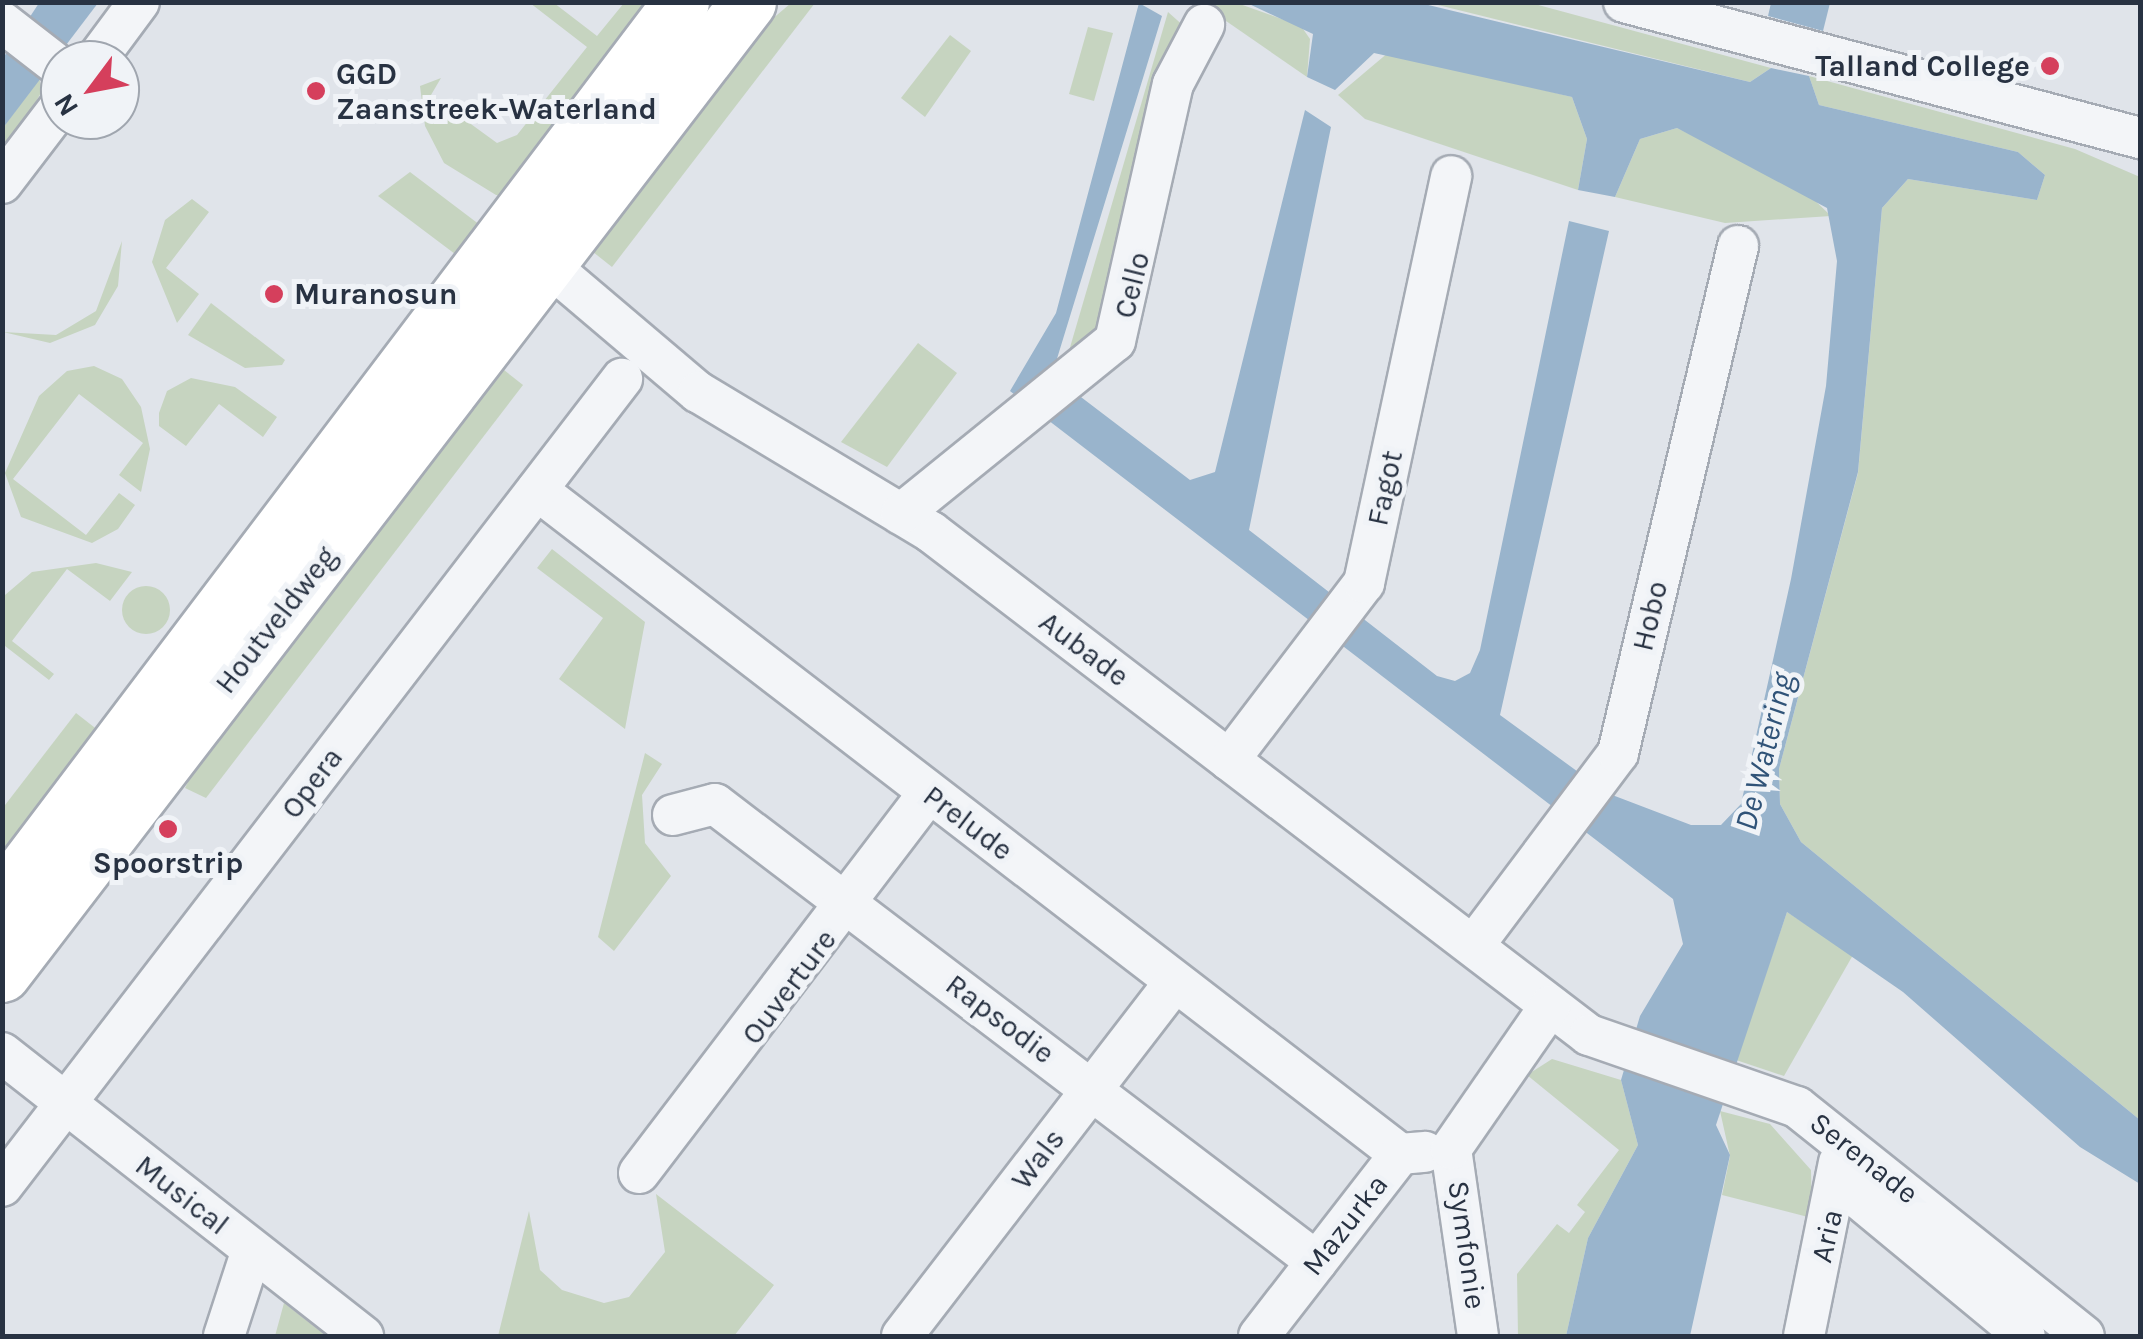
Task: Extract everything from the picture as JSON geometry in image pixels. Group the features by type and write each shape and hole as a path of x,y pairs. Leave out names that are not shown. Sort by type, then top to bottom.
{"street":[{"path":"111,40 139,2"},
{"name":"Houtveldweg","path":"2,974 530,250 680,2"},
{"name":"Houtveldweg","path":"2,899 530,250 748,2"},
{"path":"1624,2 2140,138"},
{"name":"Cello","path":"901,514 1018,414 1066,380 1122,329 1172,84 1204,25"},
{"path":"8,26 40,51"},
{"path":"2,183 40,133"},
{"name":"Fagot","path":"1230,760 1364,583 1451,176"},
{"name":"Hobo","path":"1474,945 1618,753 1738,246"},
{"name":"Aubade","path":"530,250 698,392 901,514 1550,1006 1614,1047"},
{"name":"Opera","path":"2,1186 622,379"},
{"name":"Prelude","path":"537,490 1400,1154"},
{"name":"Ouverture","path":"640,1173 929,793"},
{"name":"Rapsodie","path":"673,816 715,804 1318,1262"},
{"name":"Wals","path":"902,1336 1175,982"},
{"name":"Symfonie","path":"1478,1336 1451,1149 1550,1006"},
{"name":"Serenade","path":"1614,1047 1750,1090 1839,1134 2084,1336"},
{"name":"Musical","path":"2,1053 363,1336"},
{"name":"Aria","path":"1804,1336 1839,1182 1839,1134"},
{"name":"Mazurka","path":"1259,1336 1400,1154 1451,1149"},
{"name":"Serenade","path":"1839,1182 2025,1336"},
{"path":"224,1336 252,1250"}],"green space":[{"path":"530,3 554,3 597,36 624,3 659,3 504,196 496,195 444,163 425,126 420,86 441,78 431,95 497,143 517,135 587,47"},
{"path":"791,3 815,3 612,267 588,248 749,39"},
{"path":"1200,3 1237,3 1301,26 1310,39 1307,77"},
{"path":"1430,3 1531,3 1771,68 1750,82"},
{"path":"1168,12 1186,28 1110,328 1064,368"},
{"path":"1088,27 1113,33 1094,101 1069,94"},
{"path":"950,35 971,51 925,117 901,98"},
{"path":"1389,52 1572,97 1587,139 1578,190 1365,119 1338,95"},
{"path":"1809,76 2075,149 2140,177 2140,1120 1801,842 1780,804 1779,769 1858,473 1882,208 1908,179 2037,200 2045,175 2018,152 1819,105"},
{"path":"39,77 40,94 3,159 3,128"},
{"path":"1677,128 1803,189 1831,216 1725,223 1615,197 1640,139"},
{"path":"410,172 480,225 446,270 455,254 378,196"},
{"path":"192,199 209,212 166,268 199,294 177,323 152,262 165,220"},
{"path":"122,241 118,286 95,325 50,343 3,332 56,335 96,311"},
{"path":"211,303 285,360 282,365 245,368 188,335"},
{"path":"918,343 957,373 887,467 841,442"},
{"path":"94,366 122,379 141,407 150,449 141,492 119,475 143,443 79,394 13,479 86,535 119,493 135,505 118,529 92,543 21,517 5,473 39,396 67,371"},
{"path":"499,366 523,385 206,798 185,788 205,747"},
{"path":"191,378 235,387 277,417 263,437 219,404 186,446 159,426 159,413 167,391"},
{"path":"552,549 645,622 625,729 559,679 603,618 537,568"},
{"path":"96,563 132,572 110,601 67,569 12,641 54,674 49,680 5,646 5,595 32,572"},
{"path":"146,586 163,593 170,610 163,627 146,634 129,627 122,610 129,593"},
{"path":"76,713 99,731 3,883 2,809"},
{"path":"645,753 662,764 642,795 645,843 671,876 614,951 598,937"},
{"path":"1787,912 1853,955 1784,1076 1736,1060"},
{"path":"1552,1059 1621,1080 1638,1145 1588,1238 1566,1336 1518,1336 1517,1274 1557,1224 1569,1233 1585,1212 1577,1205 1619,1150 1527,1075"},
{"path":"1720,1111 1770,1124 1811,1170 1812,1218 1722,1195 1730,1156"},
{"path":"656,1194 774,1285 734,1336 498,1336 529,1211 540,1270 562,1290 604,1303 629,1297 665,1252"},
{"path":"284,1303 325,1335 325,1336 275,1336"}],"water":[{"path":"39,3 98,3 70,40 40,40 40,79 3,128 3,58"},
{"name":"De Watering","path":"1139,3 1162,16 1052,375 1190,480 1215,472 1305,110 1331,127 1249,530 1437,676 1455,681 1470,673 1480,650 1569,221 1609,231 1500,715 1607,793 1691,825 1721,825 1741,804 1791,579 1826,386 1837,261 1827,208 1677,128 1640,139 1615,197 1578,190 1587,139 1572,97 1374,53 1335,90 1307,77 1313,34 1247,3 1420,3 1750,82 1771,68 1809,76 1819,105 2018,152 2045,175 2037,200 1908,179 1882,208 1858,472 1779,769 1780,804 1801,842 2140,1120 2140,1184 2080,1147 1903,992 1787,912 1716,1125 1730,1155 1690,1336 1566,1336 1588,1238 1638,1145 1621,1080 1640,1016 1683,944 1673,899 1010,391 1056,313"},
{"path":"1771,3 1830,3 1823,31 1768,16"}],"place":[{"name":"Talland College","path":"2050,66"},
{"name":"GGD Zaanstreek-Waterland","path":"316,91"},
{"name":"Muranosun","path":"274,294"},
{"name":"Spoorstrip","path":"168,829"}]}
